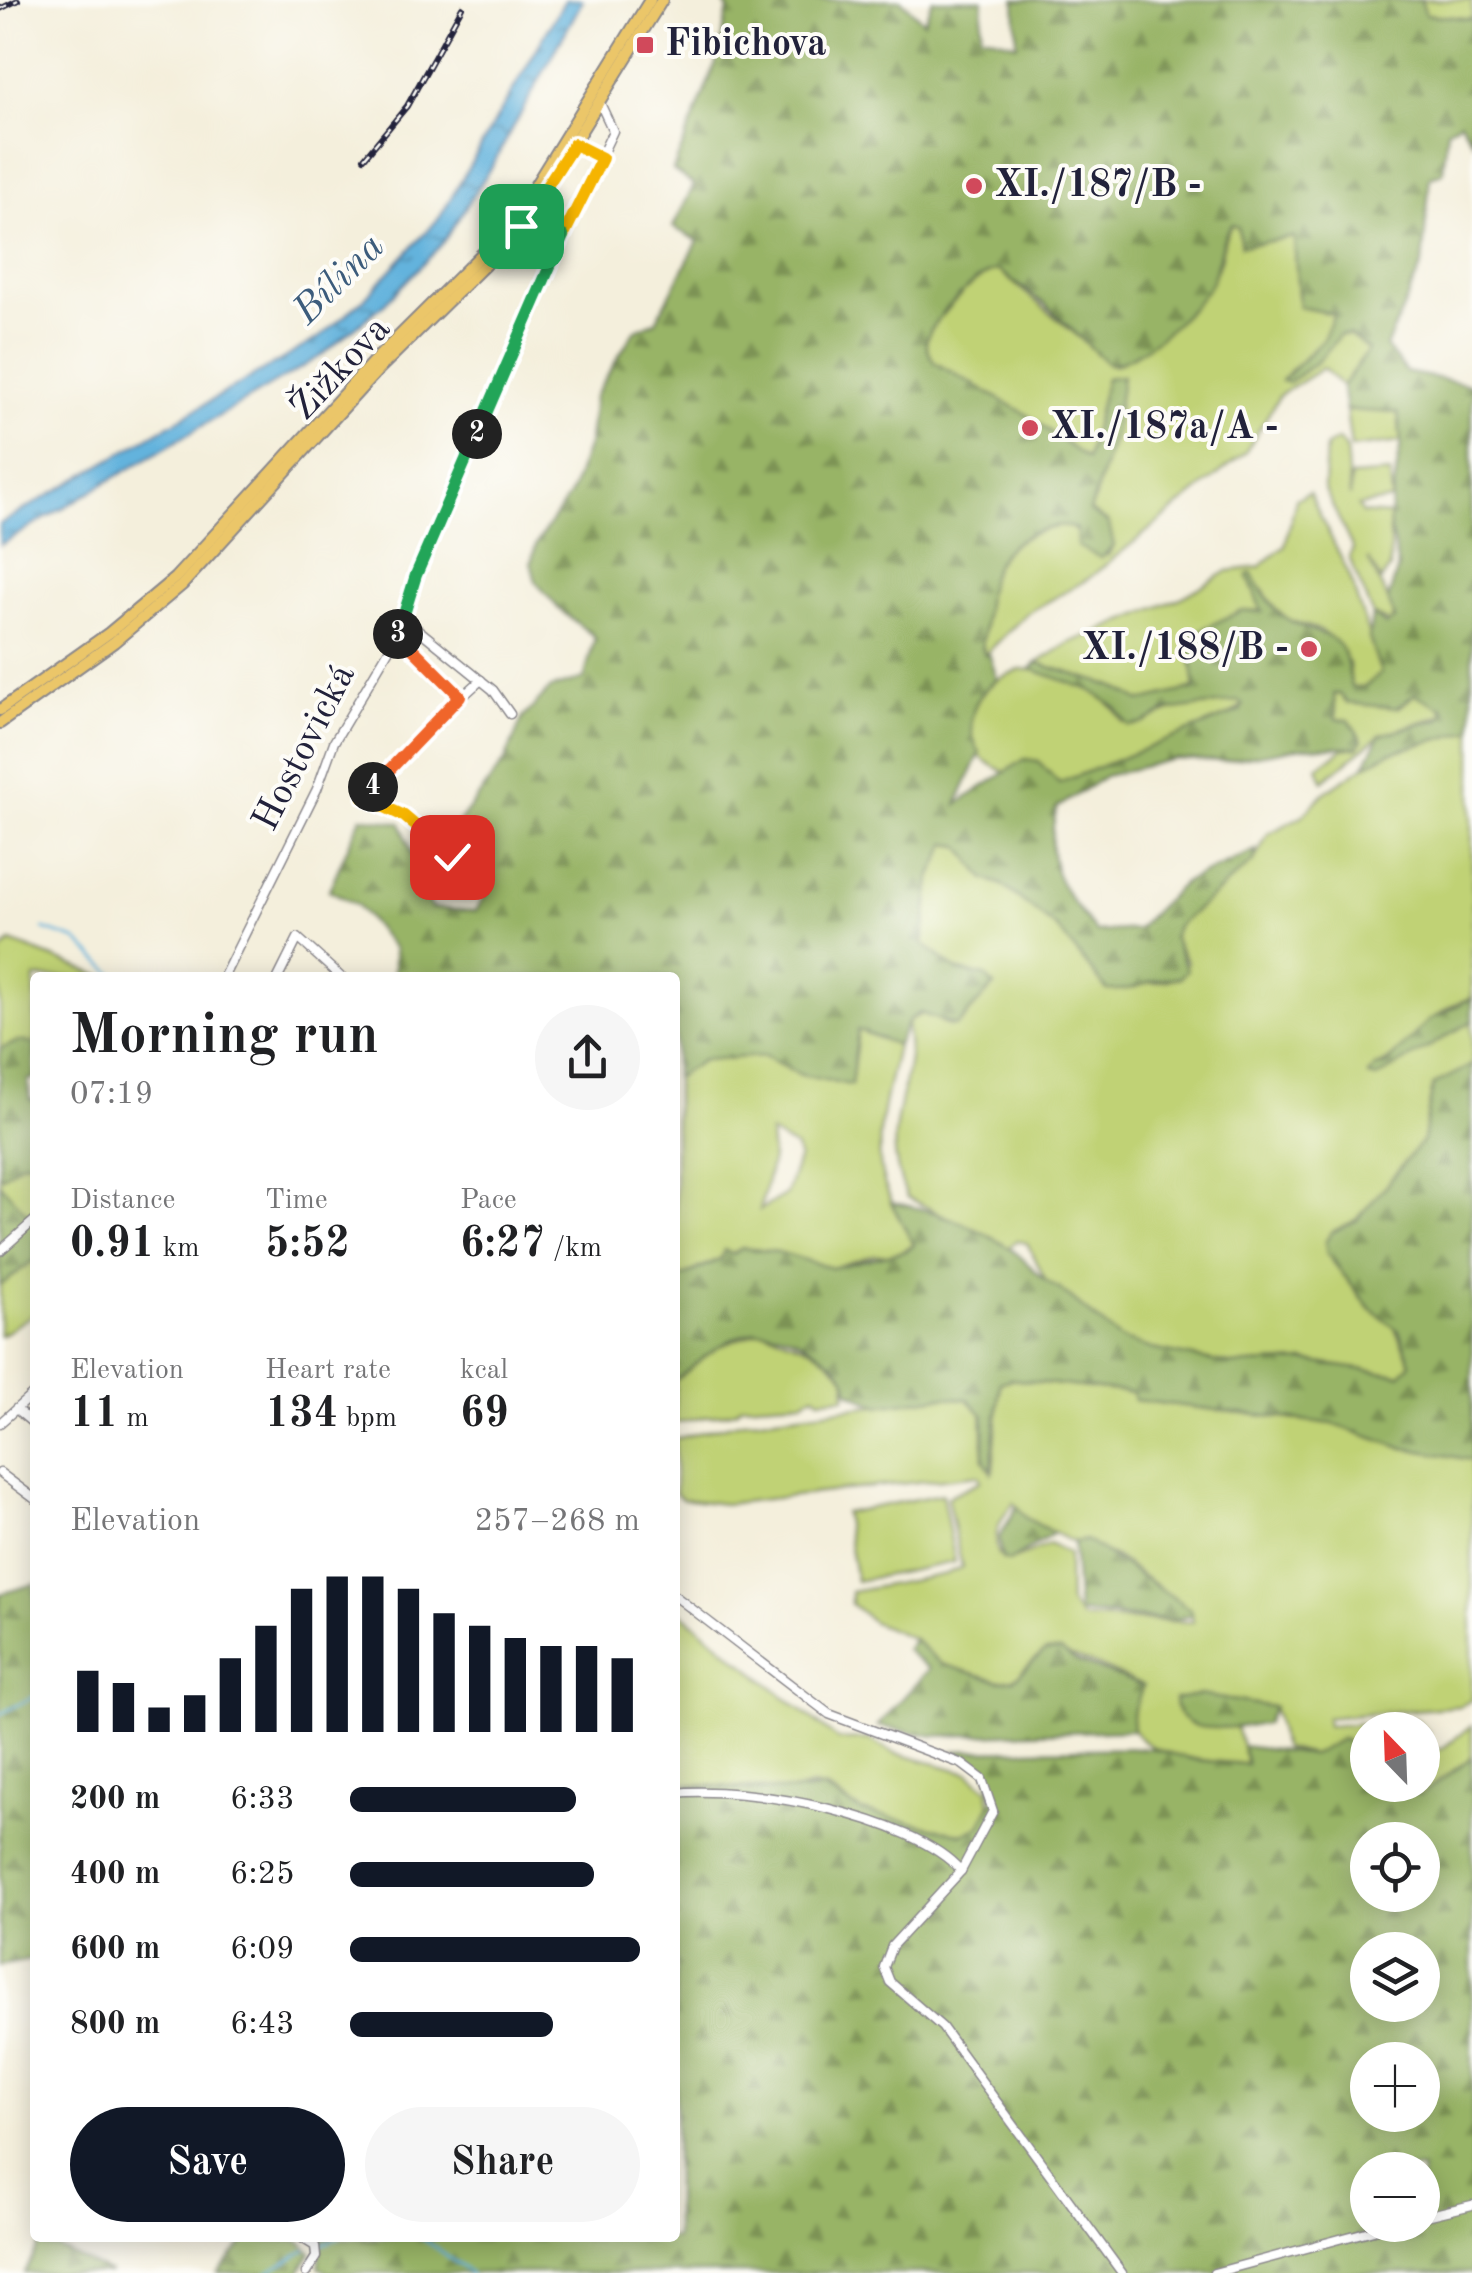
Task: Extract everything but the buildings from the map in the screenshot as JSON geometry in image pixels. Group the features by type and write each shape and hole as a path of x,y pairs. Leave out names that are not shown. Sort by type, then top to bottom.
{"main road":[{"name":"Žižkova","path":"0,710 146,604 203,550 372,362 496,240 522,207 561,138 650,0"},
{"name":"Žižkova","path":"0,723 114,642 192,576 379,369 504,246 574,144 662,0"}],"street":[{"name":"Hostovická","path":"226,972 317,789 334,742 397,635 416,575 531,304 614,132 600,100"},
{"path":"561,138 602,158"},
{"path":"404,618 481,680 510,714"},
{"path":"397,635 460,696"},
{"path":"452,857 404,816 364,797 460,696 481,680"},
{"path":"281,972 298,938 335,972"},
{"path":"0,1251 30,1224"},
{"path":"0,1424 30,1396"},
{"path":"16,1409 30,1421"},
{"path":"0,1473 30,1494"},
{"path":"680,1600 819,1708 845,1723 962,1764 982,1779 992,1811 962,1871 892,1946 884,1967 890,1982 942,2027 1122,2273"},
{"path":"680,1793 715,1789 796,1801 926,1841 962,1871"},
{"path":"1440,2213 1472,2205"},
{"path":"1214,2273 1350,2236"},
{"path":"306,2273 316,2257 314,2246 308,2242"}],"green space":[{"path":"722,0 901,0 924,22 932,0 983,0 981,34 1017,44 1015,0 1421,0 1426,14 1472,19 1472,141 1460,121 1447,130 1443,173 1430,177 1422,265 1386,347 1406,372 1472,385 1472,730 1389,753 1364,766 1380,735 1440,719 1445,710 1415,694 1396,708 1347,703 1340,694 1334,694 1336,719 1349,720 1362,740 1358,747 1303,747 1224,761 1174,759 1105,776 1057,808 1051,846 1057,875 1096,932 1137,929 1184,882 1256,850 1254,861 1177,926 1173,937 1187,970 1180,978 1107,990 1057,928 1001,884 985,879 960,846 947,844 931,878 923,944 958,971 985,976 994,986 956,1026 920,1013 909,1020 897,1045 858,1030 851,1085 801,1075 764,1056 703,1060 680,1075 680,972 394,972 394,949 357,905 329,890 361,817 401,823 431,908 476,911 494,877 445,841 505,761 522,719 551,688 584,679 595,637 559,609 536,582 531,563 536,544 571,493 589,441 594,397 634,331 656,321 698,241 673,227 694,185 673,170 716,63 728,10","holes":["1232,224 1238,227 1241,246 1294,237 1299,307 1334,314 1323,340 1281,381 1288,383 1318,361 1340,335 1350,335 1368,350 1342,386 1346,410 1398,413 1401,442 1389,521 1398,568 1388,600 1395,619 1386,625 1372,614 1369,638 1381,673 1365,687 1351,687 1348,666 1338,643 1280,614 1251,573 1247,575 1262,612 1242,610 1188,636 1195,688 1141,701 1112,686 1037,663 1031,669 1090,690 1115,707 1129,726 1167,711 1239,701 1243,705 1240,711 1059,783 1038,761 1025,759 957,804 980,753 972,733 973,713 981,695 997,679 989,653 985,655 982,648 987,594 996,564 1019,540 1053,527 1076,529 1077,546 1101,558 1114,546 1109,524 1090,511 1115,432 1122,376 1106,378 1087,459 1026,414 934,362 927,345 931,330 968,287 998,270 1046,305 1108,364 1120,362 1165,333 1204,294"]},
{"path":"1421,0 1472,0 1472,19 1425,14"},
{"path":"1233,224 1294,237 1299,307 1334,314 1323,340 1283,378 1288,383 1318,361 1340,335 1350,335 1369,350 1342,386 1323,368 1280,395 1245,453 1088,579 1026,614 985,655 990,578 996,564 1016,542 1030,534 1068,525 1107,556 1114,546 1108,522 1090,511 1115,432 1106,378 1087,460 1026,414 934,362 927,344 931,330 969,287 998,270 1113,365 1120,363 1175,323 1198,299 1217,269 1226,234"},
{"path":"1346,410 1398,412 1401,442 1351,448"},
{"path":"1338,440 1346,448 1350,497 1351,476 1390,473 1392,500 1358,506 1362,513 1390,515 1390,568 1381,580 1368,559 1393,610 1392,624 1372,614 1349,557 1353,549 1324,488 1326,446"},
{"path":"1309,492 1350,577 1381,673 1365,687 1351,687 1349,663 1322,631 1289,620 1276,610 1251,573 1262,611 1242,610 1233,615 1196,688 1141,701 1112,686 1037,663 1069,643 1183,597 1228,571 1259,567 1285,546 1296,499"},
{"path":"1020,670 1048,673 1079,684 1105,701 1123,722 1143,721 1199,704 1239,701 1243,705 1225,719 1059,783 1038,761 1025,759 1005,772 981,758 973,741 972,715 984,692 994,682"},
{"path":"1415,694 1439,705 1446,714 1380,735 1323,781 1318,767 1342,749 1358,747 1343,720 1336,719 1333,695 1400,707"},
{"path":"1472,730 1472,998 1442,1012 1368,1073 1397,1063 1445,1032 1472,1021 1472,1065 1433,1085 1423,1140 1357,1220 1332,1232 1327,1254 1371,1310 1392,1322 1411,1363 1400,1375 1304,1361 1233,1365 1120,1339 1060,1289 1048,1285 1027,1243 1016,1241 1009,1248 907,1197 895,1143 909,1058 909,1020 926,1012 950,1027 959,1024 994,986 958,971 923,944 931,878 947,844 960,846 985,879 1001,884 1057,928 1076,950 1153,983 1181,978 1187,962 1173,937 1177,926 1254,861 1268,834 1302,816 1324,793 1389,753"},
{"path":"11,942 91,972 30,972 30,1043 19,1041 0,1049 0,952"},
{"path":"1472,998 1472,1021 1377,1078 1368,1076 1375,1067 1385,1065 1429,1020"},
{"path":"858,1029 897,1045 883,1110 880,1159 888,1194 914,1245 894,1255 873,1255 832,1268 778,1252 742,1248 680,1278 680,1075 703,1060 764,1056 801,1075 851,1085","holes":["770,1133 795,1147 799,1157 786,1194 760,1210 772,1159"]},
{"path":"19,1041 30,1043 30,1162 23,1161 0,1178 0,1049"},
{"path":"1472,1065 1472,1460 1399,1447 1333,1424 1134,1400 1133,1393 1010,1379 1000,1383 991,1472 984,1460 984,1416 968,1399 940,1397 879,1406 848,1391 843,1374 821,1354 779,1333 761,1331 726,1342 680,1377 680,1278 721,1259 724,1250 733,1254 742,1248 778,1252 832,1268 908,1250 914,1245 891,1203 938,1214 997,1241 1120,1339 1233,1365 1304,1361 1400,1375 1411,1363 1399,1331 1372,1310 1327,1254 1325,1242 1332,1232 1357,1220 1423,1140 1433,1085"},
{"path":"23,1161 30,1162 30,1218 0,1184 0,1178"},
{"path":"0,1184 30,1217 30,1263 0,1286"},
{"path":"30,1263 30,1316 0,1336 0,1286"},
{"path":"763,1330 818,1351 846,1377 845,1397 820,1399 815,1394 802,1401 742,1405 736,1411 680,1422 680,1377 711,1349"},
{"path":"1010,1379 1134,1393 1134,1400 1333,1424 1399,1447 1472,1460 1472,1700 1460,1706 1350,1712 1350,1716 1326,1718 1327,1726 1350,1724 1350,1748 1312,1755 1283,1748 1273,1707 1199,1695 1175,1699 1190,1724 1236,1727 1248,1764 1182,1756 1148,1744 1137,1735 1132,1719 1142,1686 1119,1675 1082,1660 1045,1652 1014,1679 1000,1681 941,1664 914,1639 873,1622 851,1604 851,1592 946,1574 962,1567 947,1497 981,1481 978,1475 724,1504 680,1497 680,1438 743,1421 940,1397 967,1399 982,1413 984,1460 993,1471 1000,1383","holes":["1014,1503 1026,1518 1066,1539 1114,1556 1190,1609 1193,1622 1081,1618 1069,1603 1068,1553 1049,1544 1010,1561 999,1555 996,1540 1005,1514"]},
{"path":"942,1494 955,1562 856,1581 844,1513"},
{"path":"1017,1506 1026,1518 1054,1533 1009,1561 1002,1559 999,1538"},
{"path":"1086,1540 1190,1609 1191,1616 1171,1620 1078,1613 1073,1542"},
{"path":"30,1585 30,1960 0,1966 0,1594"},
{"path":"680,1612 838,1740 868,1739 895,1753 969,1773 988,1789 990,1805 980,1826 963,1834 861,1811 827,1789 812,1786 793,1791 680,1783"},
{"path":"914,1639 941,1664 1000,1681 1014,1679 1045,1651 1061,1651 1075,1661 1143,1686 1132,1714 1133,1730 934,1736 878,1726 929,1669 906,1650"},
{"path":"1199,1695 1274,1707 1265,1724 1197,1726 1178,1712 1175,1699"},
{"path":"1472,1725 1472,1757 1440,1780 1443,1748"},
{"path":"1341,1739 1350,1742 1350,1802 1440,1802 1440,1780 1472,1757 1472,2273 328,2273 319,2267 321,2242 680,2242 680,1785 793,1791 821,1788 861,1811 963,1834 980,1826 994,1799 986,1768 955,1751 1150,1748 1196,1760 1247,1764 1242,1746 1312,1755"},
{"path":"244,2242 301,2242 311,2253 299,2273 218,2273"},
{"path":"39,2246 57,2248 110,2273 24,2273"}],"water":[{"path":"565,0 583,0 492,166 442,244 385,303 321,356 0,545 0,524 320,337 363,300 440,217"}],"waterway":[{"path":"44,929 76,940 111,972"},
{"path":"0,1714 30,1699"},
{"path":"323,2244 328,2242"},
{"path":"427,2242 470,2273"},
{"path":"267,2273 306,2250"}],"railway":[{"path":"0,9 18,0"},
{"path":"364,158 407,106 462,7"}],"place":[{"name":"Fibichova","path":"645,45"},
{"name":"XI./187/B -","path":"974,186"},
{"name":"XI./187a/A -","path":"1030,428"},
{"name":"XI./188/B -","path":"1309,649"}],"route":[{"path":"452,857 404,816 364,797 460,696 397,635 416,575 531,304 602,158 574,144 521,226"}],"water label":[{"name":"Bílina","path":"340,280"}]}
